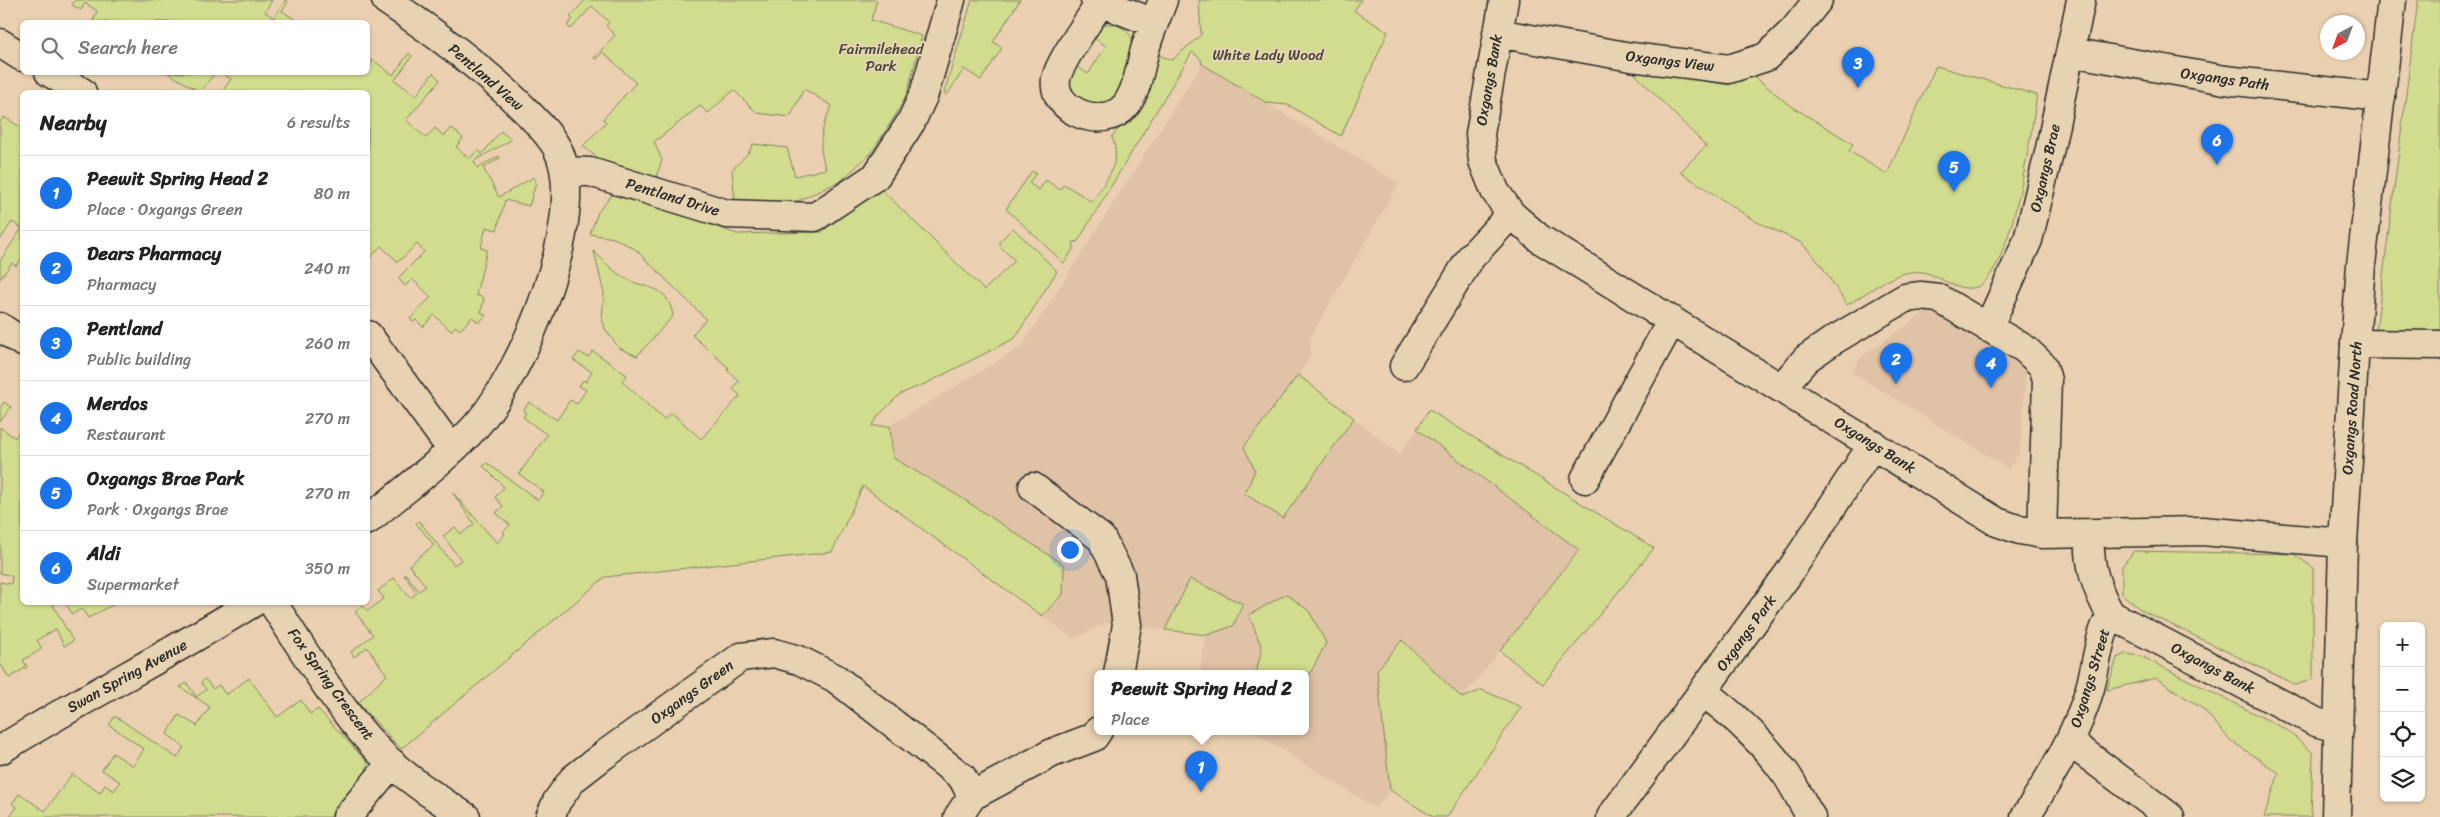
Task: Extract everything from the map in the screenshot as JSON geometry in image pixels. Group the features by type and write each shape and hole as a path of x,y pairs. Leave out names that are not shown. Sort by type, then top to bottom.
{"street":[{"name":"Pentland View","path":"386,0 465,55 504,90 536,121 556,147 566,172"},
{"name":"Pentland Drive","path":"566,172 590,172 727,214 815,217 876,176 911,122 924,94 951,0"},
{"name":"Oxgangs Bank","path":"1504,0 1480,134 1483,161 1495,191 1511,214 1540,239 1782,387 1997,522 2020,530 2042,534 2202,531 2342,543"},
{"name":"Oxgangs View","path":"1497,33 1631,57 1729,68 1766,57 1794,30 1818,0"},
{"name":"Oxgangs Brae","path":"1988,328 2028,240 2081,0"},
{"name":"Oxgangs Road North","path":"2336,817 2340,729 2342,543 2355,344 2361,265 2392,0"},
{"path":"1097,2 1159,11 1128,101 1120,110 1109,117 1089,118 1062,100 1056,90 1056,77 1097,2"},
{"path":"0,43 20,56"},
{"name":"Oxgangs Path","path":"2071,52 2224,80 2381,98"},
{"path":"54,75 79,90"},
{"path":"370,518 452,450 477,424 492,404 532,333 558,245 566,193 566,172"},
{"path":"1404,366 1471,258 1511,214"},
{"path":"1782,387 1806,360 1832,341 1905,298 1921,296 1938,298 2034,356 2043,366 2047,380 2042,534"},
{"path":"1585,479 1672,320"},
{"path":"0,327 20,341"},
{"path":"370,338 452,450"},
{"path":"2355,344 2440,346"},
{"name":"Oxgangs Park","path":"1611,817 1789,573 1873,444"},
{"path":"1033,487 1101,538 1120,574 1127,625 1119,670"},
{"path":"2090,534 2089,556 2099,594 2111,615"},
{"name":"Swan Spring Avenue","path":"0,750 68,709 196,639 249,605"},
{"name":"Fox Spring Crescent","path":"274,605 332,692 359,728 392,763 466,817"},
{"name":"Oxgangs Bank","path":"2111,615 2316,722 2340,729"},
{"name":"Oxgangs Street","path":"2025,817 2070,742 2090,688 2102,631 2111,615"},
{"name":"Oxgangs Green","path":"550,817 558,800 574,779 604,755 741,657 774,653 799,660 835,678 962,777 965,807 1052,753 1095,735"},
{"path":"1703,692 1725,709 1766,749 1786,774 1812,817"},
{"name":"Oxgangs Street","path":"2070,742 2170,817"},
{"path":"347,817 392,763"}],"shaded area":[{"path":"1202,64 1399,183 1310,338 1311,355 1298,375 1400,454 1417,429 1579,550 1376,808 1257,735 1309,735 1309,670 1200,670 1206,635 1106,623 1074,639 863,486 890,426 1022,346"},
{"path":"1931,308 2026,367 2020,451 2009,469 1852,372 1862,356"}],"green space":[{"path":"75,0 272,0 265,12 274,18 285,0 288,2 282,11 296,20 94,20 97,11 85,3 81,10 72,5"},
{"name":"Fairmilehead Park","path":"585,0 877,0 871,20 922,36 907,94 895,116 871,153 841,181 795,202 735,202 732,170 749,152 753,144 787,148 795,176 826,169 821,144 825,121 832,106 804,89 790,117 757,113 734,90 708,113 700,106 654,142 662,160 656,177 634,174 616,168 600,160 583,146 606,122 603,119 636,83 603,52 596,59 594,58 615,35 606,26 609,22 592,6 571,29 567,25 573,19 570,17"},
{"path":"972,0 1020,0 993,42 1002,48 981,80 964,69 947,95 944,93"},
{"name":"White Lady Wood","path":"1199,0 1361,0 1354,11 1388,32 1341,136 1288,105 1267,103 1202,64 1201,59 1192,52 1078,241 1073,243 1074,248 1064,263 1006,209 1032,171 1036,173 1029,183 1039,190 1046,180 1060,190 1064,184 1092,202 1107,179 1114,163 1115,146 1112,137 1117,130 1127,124 1141,106 1158,55 1172,60 1201,35"},
{"path":"2418,0 2440,0 2440,333 2376,331"},
{"path":"1105,24 1122,28 1133,41 1120,97 1095,109 1070,92 1068,78 1074,65 1088,74 1106,46 1092,37 1098,28"},
{"path":"409,53 412,56 395,80 416,96 433,73 440,80 406,120 426,138 435,128 444,136 452,128 463,138 456,147 469,159 478,150 482,154 501,131 511,140 474,161 477,168 499,156 500,158 483,168 499,197 534,177 536,183 529,206 505,200 497,230 486,227 481,248 487,250 476,295 484,298 481,312 486,315 479,323 472,317 460,330 455,326 451,331 434,315 423,327 416,320 413,322 410,319 431,297 412,279 405,286 398,278 424,252 417,244 398,262 381,246 370,258 370,90 223,90 231,79 224,75 362,76 370,75 370,67 373,60 393,75"},
{"path":"1936,66 2037,95 2024,170 2009,234 1999,260 1987,279 1973,288 1956,286 1930,274 1908,272 1887,280 1847,305 1821,265 1802,243 1755,221 1680,172 1706,146 1630,69 1730,85 1750,73 1788,104 1853,144 1849,151 1887,174"},
{"path":"171,75 213,75 202,90 197,90"},
{"path":"4,117 20,127 20,227 12,222 0,240 0,122"},
{"path":"879,187 984,290 1015,261 1000,246 1000,241 1013,228 1057,271 1015,338 927,383 900,394 879,415 872,426 890,426 893,458 957,495 1064,565 1063,594 1042,616 863,486 832,552 605,577 401,749 358,703 387,675 367,647 354,657 351,652 373,635 355,612 363,606 368,611 384,598 378,591 394,578 410,598 417,593 404,575 406,574 419,591 426,586 409,565 434,545 416,523 419,521 454,565 461,560 443,536 455,527 461,534 474,524 453,493 497,543 505,534 503,532 510,525 496,513 503,506 495,497 504,487 483,466 487,463 538,500 544,492 519,474 547,435 523,417 526,413 523,411 529,402 557,420 570,400 577,404 586,390 579,386 583,380 586,382 592,372 573,360 579,352 588,357 593,351 627,375 622,381 664,420 671,412 701,439 740,396 733,388 739,381 727,370 729,368 692,335 706,319 635,249 614,238 590,234 598,212 612,195 671,211 737,234 822,232"},
{"path":"20,231 20,261 16,266 12,263 0,279 0,261"},
{"path":"594,251 618,274 635,283 662,293 670,305 673,316 637,356 619,348 605,329 602,319 604,294"},
{"path":"1298,375 1354,418 1283,518 1245,494 1255,470 1244,447"},
{"path":"4,402 11,407 0,422 0,408"},
{"path":"1429,410 1654,548 1543,684 1500,651 1579,550 1417,429"},
{"path":"0,427 15,438 20,431 20,605 53,605 73,641 64,646 56,629 37,640 42,649 23,660 27,667 9,678 0,663 0,582 11,584 12,576 0,573"},
{"path":"2134,551 2294,554 2313,568 2313,679 2296,685 2141,610 2122,594 2122,566"},
{"path":"1190,579 1243,604 1233,626 1207,635 1165,630"},
{"path":"1286,594 1309,611 1326,643 1309,675 1309,670 1257,670 1262,648 1249,615"},
{"path":"67,605 112,605 88,618 82,609 72,614"},
{"path":"1402,640 1462,698 1482,690 1521,707 1447,817 1433,817 1390,790 1377,670"},
{"path":"2125,654 2141,656 2287,730 2313,753 2311,817 2264,817 2279,773 2230,740 2203,709 2156,678 2107,690 2117,658"},
{"path":"249,678 277,717 301,700 310,714 318,709 368,763 363,781 330,817 10,817 17,807 12,804 19,794 45,811 72,774 100,793 105,785 114,791 120,782 102,770 113,753 133,766 144,749 109,725 115,716 177,758 184,747 167,734 179,715 197,726 210,707 180,687 187,683 196,697 206,690 201,682 205,679 213,689 219,685 226,695"}],"place":[{"name":"Pentland","path":"1858,88"},
{"name":"Aldi","path":"2217,165"},
{"name":"Oxgangs Brae Park","path":"1954,192"},
{"name":"Dears Pharmacy","path":"1896,384"},
{"name":"Merdos","path":"1991,388"},
{"name":"Peewit Spring Head 2","path":"1201,792"}]}
